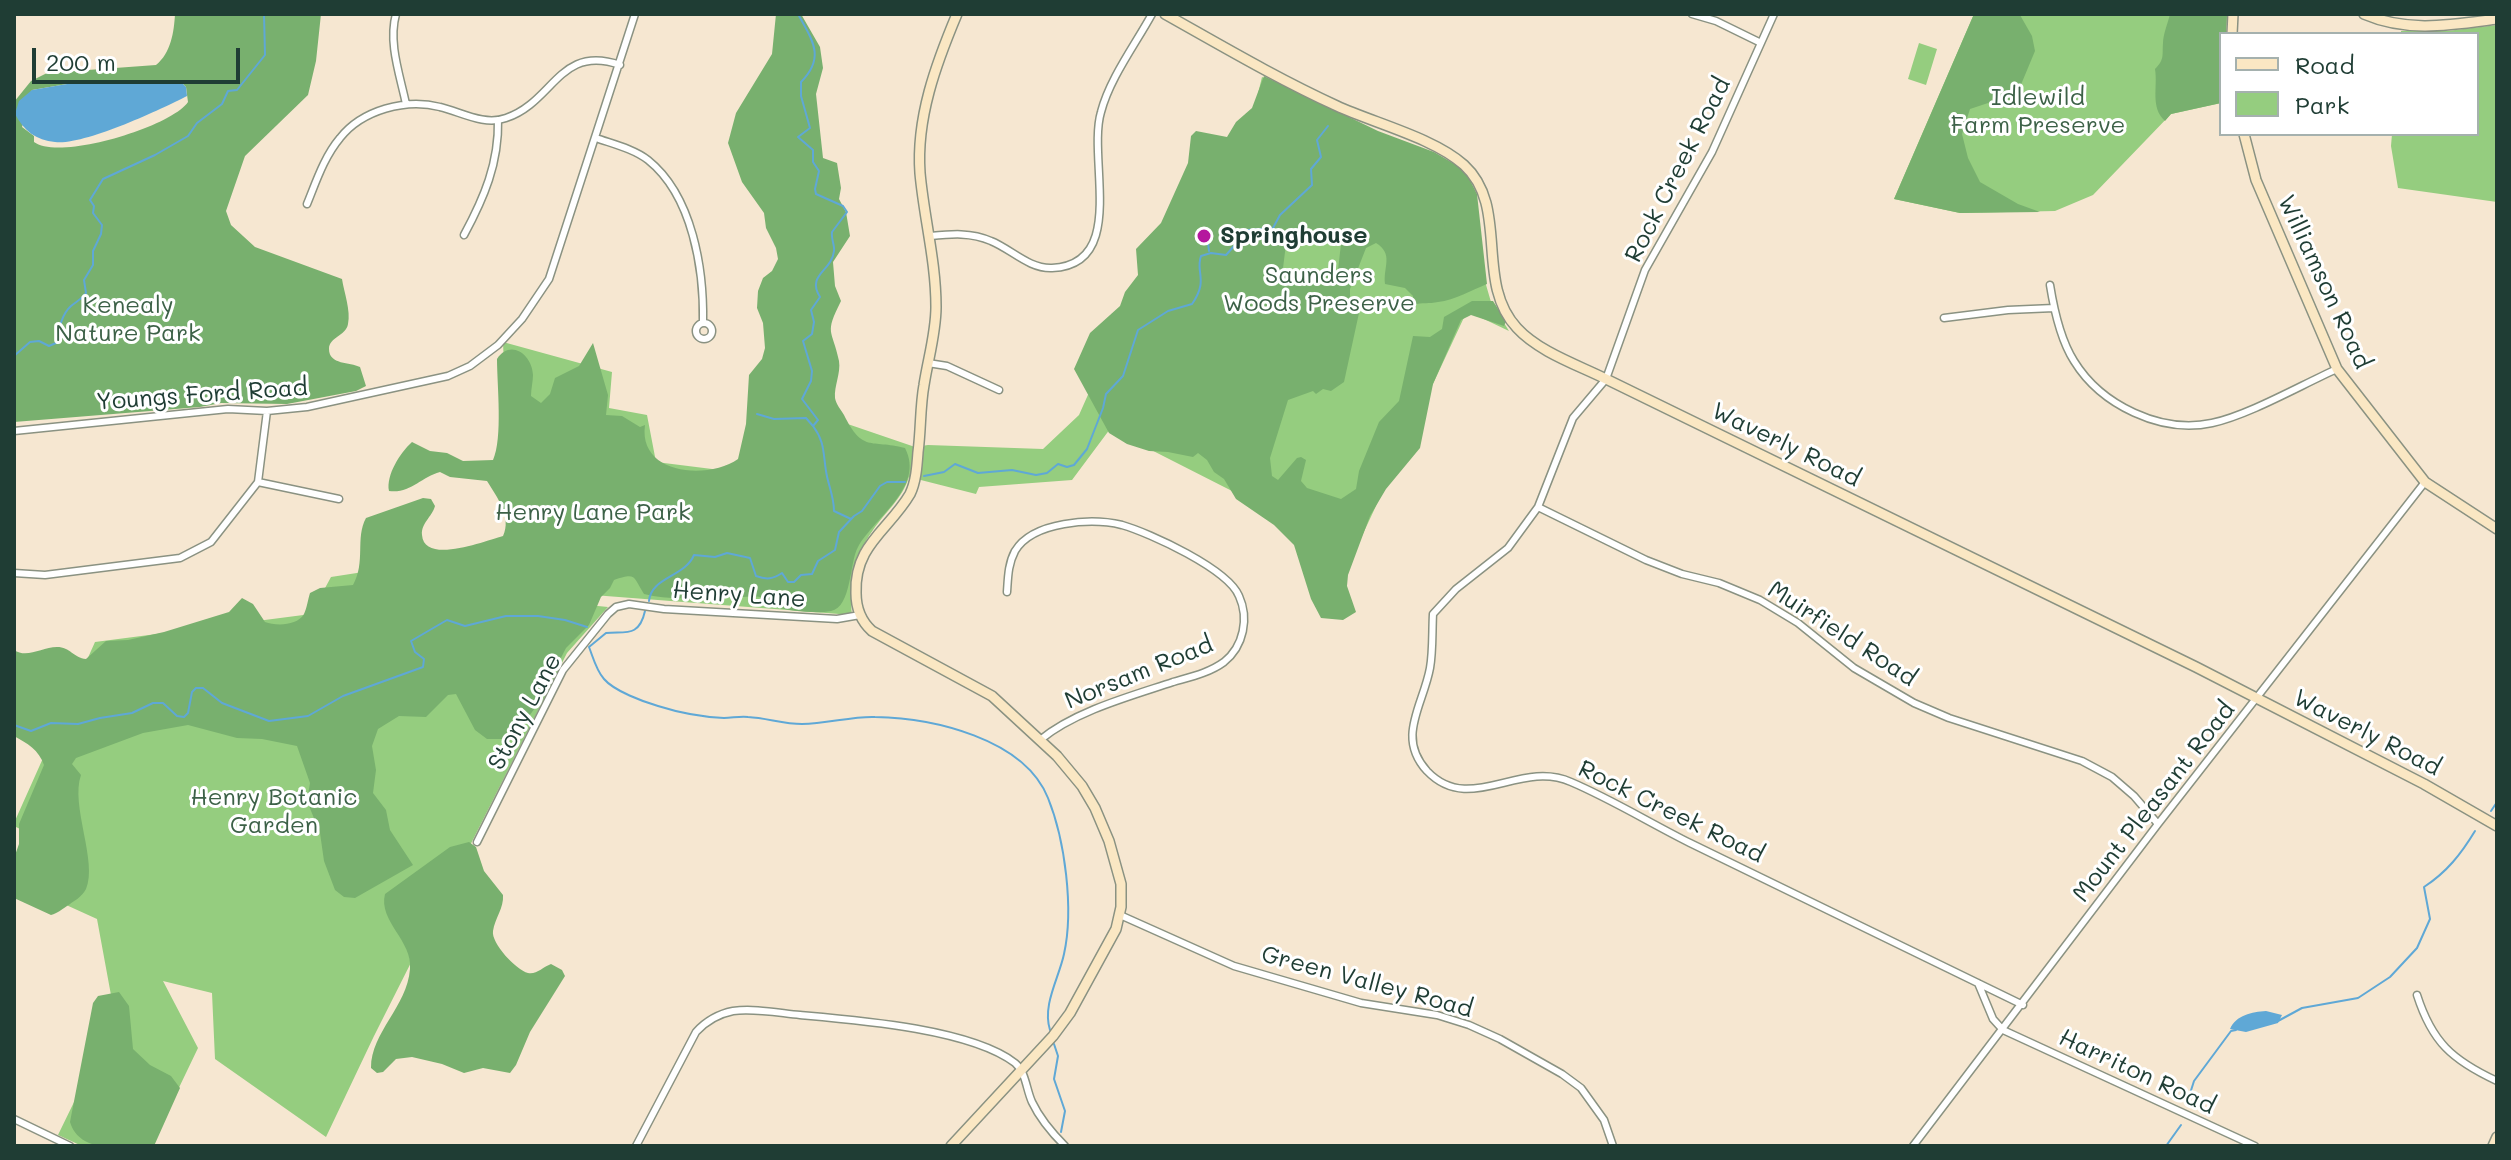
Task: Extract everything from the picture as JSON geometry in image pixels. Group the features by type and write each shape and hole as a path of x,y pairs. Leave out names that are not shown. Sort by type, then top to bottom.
{"street":[{"path":"396,14 393,25 395,52 406,104"},
{"name":"Youngs Ford Road","path":"14,431 228,409 267,411 307,407 448,376 470,366 498,345 522,319 549,279 635,14"},
{"path":"951,1146 1053,1036 1070,1013 1103,955 1120,915 1120,877 1105,830 1082,786 1040,740 992,696 969,681 877,635 867,627 860,615 856,588 862,557 913,486 936,313 930,236 920,172 921,146 931,82 957,14"},
{"path":"930,236 958,234 984,238 1029,262 1049,268 1071,264 1089,252 1096,241 1099,226 1096,141 1100,113 1152,14"},
{"name":"Waverly Road","path":"1165,14 1284,80 1339,107 1432,145 1464,165 1484,196 1490,228 1493,277 1501,304 1509,318 1529,339 2257,699 2415,779 2497,826"},
{"path":"1692,14 1716,21 1761,43"},
{"name":"Rock Creek Road","path":"1774,14 1712,152 1645,270 1606,379 1573,418 1538,507 1508,548 1456,589 1433,614 1430,667 1411,734 1414,748 1428,772 1442,782 1465,790 1540,774 1571,782 2023,1005"},
{"path":"2364,14 2410,27 2497,19"},
{"path":"307,204 328,156 341,137 358,122 383,110 406,104 439,106 478,119 498,120 523,110 578,63 602,59 620,65"},
{"path":"464,235 482,203 495,162 498,120"},
{"name":"Williamson Road","path":"2245,136 2256,180 2337,369 2425,482 2497,529"},
{"path":"596,138 650,161 674,193 690,229 699,263 703,323"},
{"path":"2050,285 2054,308 2074,362 2105,396 2159,422 2196,425 2219,421 2337,369"},
{"path":"1944,318 2054,308"},
{"path":"928,363 947,366 999,390"},
{"path":"14,573 45,575 180,558 211,542 258,482 267,411"},
{"path":"258,482 339,499"},
{"name":"Mount Pleasant Road","path":"1913,1146 2158,824 2425,482"},
{"name":"Muirfield Road","path":"1538,507 1646,560 1682,574 1719,583 1760,600 1798,623 1854,668 1914,703 1949,718 2082,761 2112,777 2134,796 2158,824"},
{"name":"Norsam Road","path":"1007,592 1010,563 1023,542 1041,531 1094,521 1126,526 1215,569 1230,580 1242,604 1244,622 1240,641 1222,663 1062,724 1040,740"},
{"name":"Henry Lane","path":"616,607 629,604 664,609 837,619 860,615"},
{"name":"Stony Lane","path":"477,842 563,670 616,607"},
{"name":"Green Valley Road","path":"1120,915 1234,966 1361,1003 1437,1015 1500,1039 1581,1088 1604,1120 1613,1146"},
{"path":"1978,983 1993,1019 2003,1030"},
{"path":"2417,995 2430,1030 2440,1042 2471,1069 2497,1081"},
{"path":"636,1146 696,1032 707,1022 729,1012 755,1011 852,1020 952,1036 989,1049 1021,1069 1033,1104 1065,1146"},
{"name":"Harriton Road","path":"2003,1030 2255,1146"},
{"path":"14,1119 70,1146"},
{"path":"2493,1146 2497,1137"}],"green space":[{"name":"Kenealy Nature Park","path":"175,14 321,14 316,61 308,95 245,156 226,211 231,225 255,247 342,279 349,319 347,328 330,345 330,354 336,360 360,367 366,386 356,391 287,404 221,403 14,422 14,102 31,81 47,73 156,65 173,35","holes":["179,80 186,87 188,102 178,112 138,131 114,138 89,144 47,147 34,142 34,136 22,127 32,90 67,84"]},
{"name":"Henry Lane Park","path":"776,14 801,14 820,47 823,68 816,94 823,158 837,163 841,188 839,199 846,212 850,236 833,262 835,286 841,301 831,326 839,366 836,400 862,440 905,448 909,462 903,489 858,547 846,593 838,608 825,612 796,611 776,607 757,596 655,596 644,594 631,576 614,580 601,597 589,625 566,648 535,708 503,739 487,739 475,730 456,694 448,695 426,717 399,716 378,729 372,746 376,770 373,793 386,810 390,830 413,865 355,898 344,897 335,890 324,861 320,833 307,801 310,783 297,746 237,738 188,725 143,733 76,758 72,764 81,775 79,802 89,864 86,889 78,899 51,915 14,898 14,858 19,844 19,824 44,765 36,751 14,736 14,650 24,653 61,647 86,659 106,641 164,632 229,612 242,598 253,604 265,622 291,623 304,614 310,593 320,588 353,585 359,568 361,534 366,518 423,498 431,499 435,506 422,531 425,544 433,549 456,549 503,536 505,514 487,481 450,477 440,472 409,488 389,491 395,465 412,442 463,461 493,460 499,425 497,359 502,353 514,350 525,355 532,367 531,396 541,403 550,394 555,378 579,366 593,343 608,395 606,415 622,416 640,427 645,425 646,442 652,454 663,463 694,471 725,466 738,459 746,424 749,375 762,359 765,348 763,323 757,308 758,291 763,278 772,271 778,259 766,228 764,213 742,182 728,143 736,113 772,54"},
{"name":"Idlewild Farm Preserve","path":"1974,14 2227,14 2226,32 2219,32 2219,103 2171,114 2093,195 2055,211 1960,213 1894,199"},
{"path":"1974,14 2022,14 2035,51 2015,99 1970,109 1962,134 1968,158 1980,182 2018,204 2040,212 1960,213 1894,199"},
{"path":"2170,14 2227,14 2226,32 2219,32 2219,103 2171,114 2165,121 2160,116 2156,103 2155,69 2162,60"},
{"path":"2497,25 2497,202 2398,188 2392,136 2479,136 2479,32 2401,32"},
{"path":"1919,43 1937,49 1926,85 1908,79"},
{"name":"Saunders Woods Preserve","path":"1264,76 1378,131 1434,152 1458,166 1477,194 1487,284 1451,299 1413,305 1413,296 1405,288 1385,284 1386,256 1381,247 1376,243 1366,248 1350,289 1350,301 1359,313 1344,382 1331,391 1323,389 1316,394 1313,391 1288,400 1270,458 1272,476 1278,480 1301,457 1306,460 1301,481 1307,488 1341,499 1356,489 1359,471 1379,422 1399,401 1413,336 1430,337 1442,329 1444,317 1472,301 1493,301 1506,321 1504,326 1471,315 1461,320 1433,384 1420,448 1386,489 1370,516 1348,575 1347,586 1356,612 1343,620 1321,618 1311,599 1294,545 1274,525 1236,499 1207,460 1198,453 1193,457 1149,451 1127,444 1109,433 1074,369 1090,333 1120,306 1125,292 1138,275 1136,249 1161,223 1188,163 1191,136 1196,131 1227,137 1236,122 1252,108","holes":["1308,232 1337,239 1341,244 1338,270 1321,279 1283,268 1286,244 1299,234"]},
{"name":"Henry Lane Park","path":"1262,77 1321,107 1484,278 1491,302 1509,331 1467,311 1354,553 1110,429 1072,480 979,487 976,494 909,477 862,549 853,582 852,615 580,594 508,466 503,342 612,372 609,408 647,415 656,462 720,470 752,461 792,405 915,447 1043,449 1079,415 1095,379 1253,114"},
{"name":"Henry Botanic Garden","path":"434,561 578,604 608,607 567,653 326,1137 215,1059 212,993 163,981 198,1048 151,1146 82,1146 58,1135 110,1028 113,1006 97,919 64,904 83,860 14,826 14,823 95,642 311,614 331,577"},
{"path":"469,842 476,847 484,871 503,895 493,931 500,949 517,967 528,973 551,964 562,970 565,976 530,1032 510,1073 483,1068 464,1073 412,1057 396,1059 383,1072 377,1073 371,1068 373,1055 403,995 410,969 406,949 386,913 385,894 450,847"},
{"path":"119,992 129,1006 133,1049 150,1065 171,1076 180,1088 154,1146 94,1145 75,1133 70,1122 93,1003 98,996"}],"water":[{"path":"179,80 186,87 187,96 121,126 67,142 36,137 15,114 19,101 32,90 67,84"},
{"path":"2266,1011 2282,1015 2278,1023 2246,1032 2230,1029 2240,1017"}],"waterway":[{"path":"14,356 30,342 39,341 49,346 56,343 65,314 86,293 84,280 93,265 93,251 102,225 93,213 94,206 90,200 103,179 188,136 197,123 222,104 228,91 237,90 265,55 264,14"},
{"path":"798,14 812,40 815,56 809,73 801,82 801,96 810,128 798,137 813,150 813,162 819,171 816,194 843,206 847,212 832,232 832,258 816,283 820,297 811,310 814,322 812,334 803,341 812,371 811,381 802,399 818,420 813,426 822,443 834,511 851,519"},
{"path":"924,476 944,472 955,464 978,473 1012,470 1036,475 1047,473 1058,464 1067,467 1074,465 1087,449 1106,394 1123,376 1138,330 1168,311 1192,304 1200,289 1201,256 1211,253 1226,255 1235,245 1235,234 1273,228 1280,215 1312,185 1311,169 1321,157 1317,140 1328,126"},
{"path":"1203,239 1208,243 1209,251"},
{"path":"757,414 774,419 806,418 813,426"},
{"path":"649,601 656,587 683,568 694,555 715,557 727,553 750,558 756,576 763,578 773,578 782,573 788,582 794,582 801,575 812,574 818,561 835,550 839,532 862,511 880,486 887,482 905,482"},
{"path":"645,611 635,629 606,633 589,647 604,679 637,699 674,711 724,718 745,717 802,724 866,717 923,722 974,735 998,746 1019,760 1036,777 1054,815 1068,896 1064,954 1048,1011 1050,1030"},
{"path":"14,725 31,731 51,723 78,724 132,713 153,703 163,703 177,716 184,717 196,688 203,688 222,703 269,721 308,716 343,696 423,667 424,659 415,652 411,641 447,620 465,626 506,616 538,616 587,627"},
{"path":"2491,811 2497,802"},
{"path":"2278,1021 2302,1008 2358,998 2390,977 2417,948 2430,919 2424,887 2453,862 2475,831"},
{"path":"2187,1103 2194,1081 2231,1031 2236,1030"},
{"path":"1054,1044 1058,1056 1054,1079 1065,1111 1061,1132"},
{"path":"2166,1146 2181,1125"}],"place":[{"name":"Springhouse","path":"1204,236"}]}
